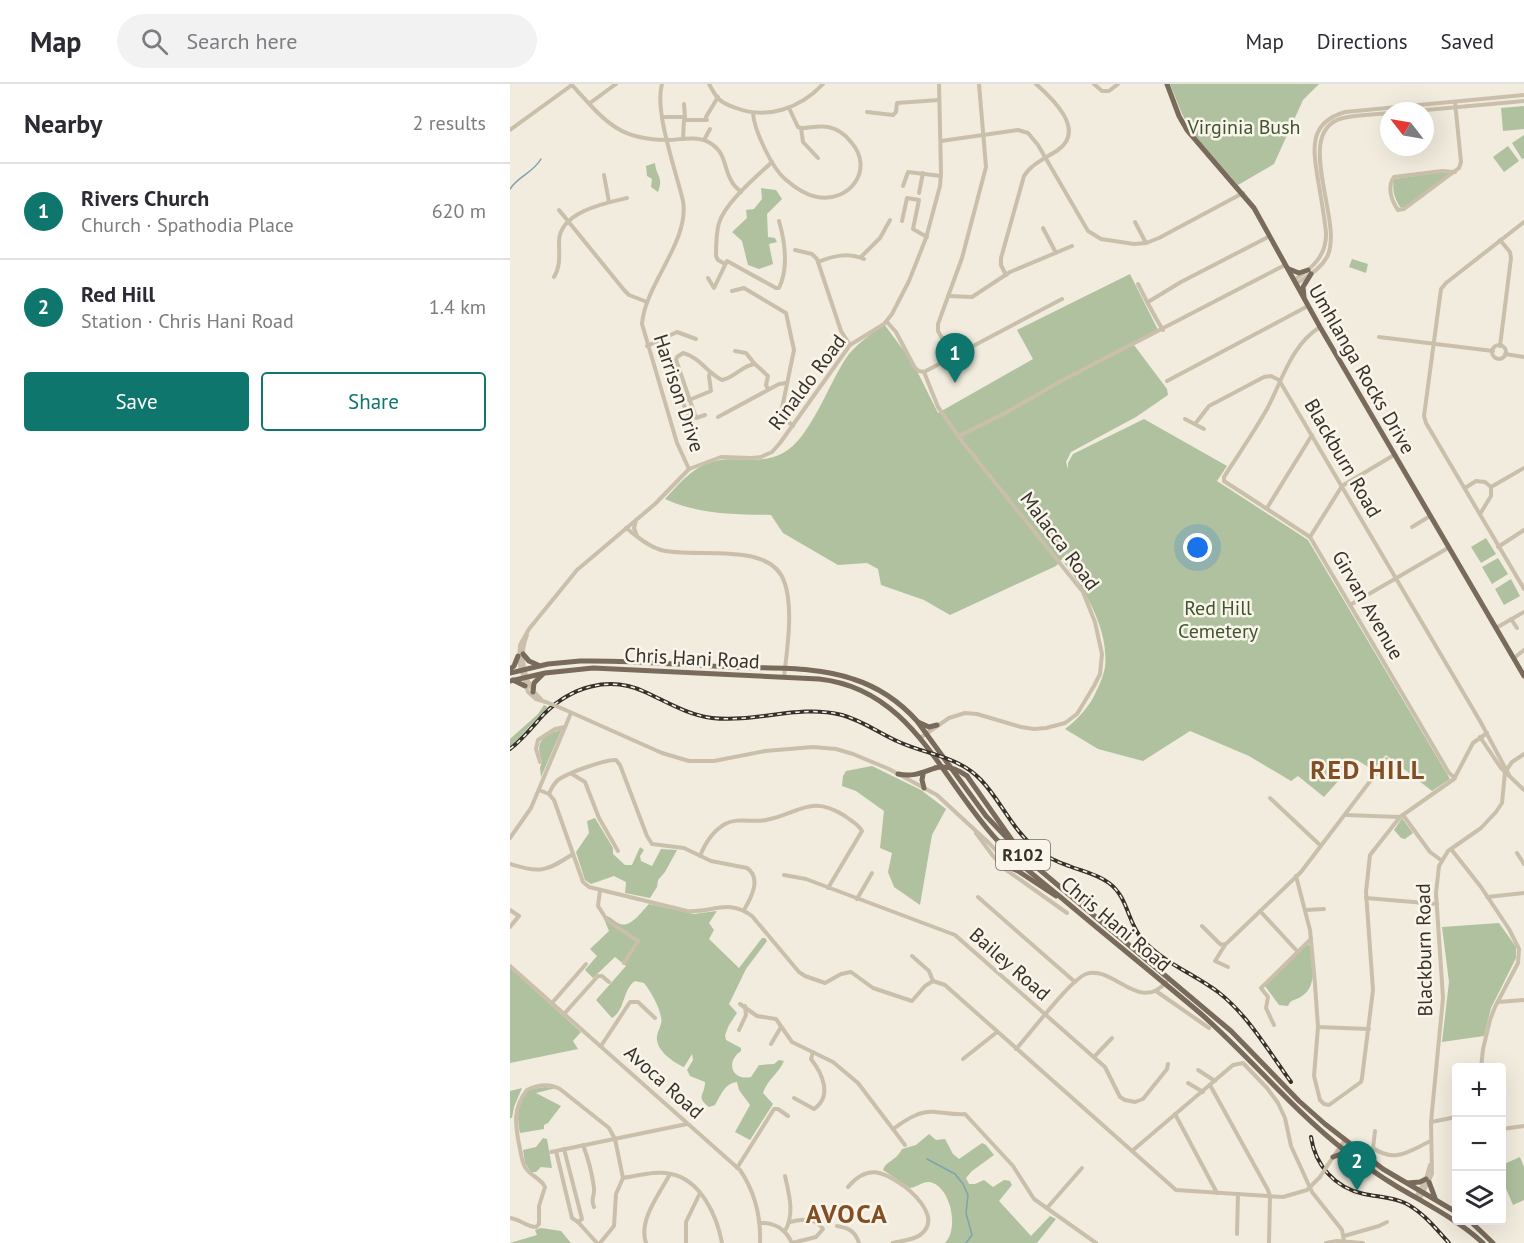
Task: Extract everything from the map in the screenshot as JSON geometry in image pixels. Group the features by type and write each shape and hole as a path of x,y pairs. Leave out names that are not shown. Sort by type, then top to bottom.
{"main road":[{"name":"Umhlanga Rocks Drive","path":"1167,84 1184,126 1254,208 1320,327 1524,676"},
{"path":"1286,266 1299,273 1311,271"},
{"path":"1304,298 1304,287 1311,271"},
{"path":"510,671 520,655 540,666"},
{"name":"Chris Hani Road","path":"510,671 562,662 597,661 784,669 826,672 864,683 891,697 917,721 986,816 1023,855 1231,1031 1299,1101 1345,1140 1377,1164 1452,1210"},
{"name":"Chris Hani Road","path":"511,680 548,672 594,668 829,680 864,692 891,708 920,738 988,830 1021,864 1218,1030 1295,1107 1340,1146 1355,1158 1454,1219 1483,1243"},
{"path":"533,692 536,680 548,672"},
{"path":"511,680 525,686"},
{"path":"917,721 929,726 937,725"},
{"path":"898,774 911,776 923,774 945,766 967,776 1023,855"},
{"path":"923,774 924,788"},
{"path":"1002,864 1018,871 1050,894 1063,899"},
{"path":"1078,902 1092,902"},
{"path":"1334,1141 1333,1157 1341,1154 1355,1158"},
{"path":"1407,1182 1427,1181 1436,1200"},
{"path":"1473,1225 1493,1243"}],"street":[{"path":"510,130 571,84 621,132 645,139 704,140 719,150 731,180 741,192"},
{"path":"590,103 616,84"},
{"name":"Harrison Drive","path":"662,84 659,103 683,201 683,220 647,302 642,324 677,443 689,470"},
{"path":"709,84 718,98 726,104 753,113 789,108 804,101 823,84"},
{"name":"Rinaldo Road","path":"520,655 534,624 577,570 655,504 689,470 721,457 761,457 776,448 850,345 887,322 909,281 927,237 941,176 939,84"},
{"path":"953,357 940,335 938,318 960,263 986,167 979,84"},
{"path":"1006,275 1001,258 1022,180 1028,170 1064,145 1069,127 1066,118 1054,102 1036,84"},
{"path":"1094,84 1107,92 1118,84"},
{"path":"1295,282 1325,260 1332,239 1315,139 1324,123 1338,114 1364,110 1524,95"},
{"path":"683,139 684,120 706,118 718,98"},
{"path":"867,112 893,115 896,112 896,103 939,100"},
{"path":"1434,109 1524,101"},
{"path":"1455,102 1460,168 1404,209 1396,208 1390,191 1394,177 1455,171"},
{"path":"662,117 685,117 684,104"},
{"path":"789,108 794,122 801,128 803,142 818,158"},
{"path":"1364,110 1364,116"},
{"path":"753,113 756,126 772,162 788,182 815,196 835,196 855,184 860,172 860,156 846,136 829,127 801,128"},
{"path":"1317,154 1320,140 1331,124 1342,118 1380,114"},
{"path":"704,140 710,129"},
{"path":"941,141 1018,130 1025,132 1033,138 1092,234 1101,239 1146,243 1243,193"},
{"path":"772,162 741,192 721,219 717,228 716,254 718,260 778,288 783,276 785,246 779,221"},
{"path":"903,186 907,173 941,176"},
{"path":"919,193 923,173"},
{"path":"604,175 609,202"},
{"path":"554,277 558,272 559,238 562,229 580,213 627,198"},
{"path":"902,221 907,198 918,200 913,229 927,237"},
{"path":"559,210 627,293 647,302"},
{"path":"818,262 838,256 862,258 880,238 890,220"},
{"path":"1135,222 1146,243"},
{"path":"1524,222 1441,289 1424,419 1524,589"},
{"path":"1520,225 1524,232"},
{"path":"1043,228 1056,253"},
{"path":"1148,302 1161,292 1270,236"},
{"path":"1500,240 1510,252 1511,258 1500,346"},
{"path":"948,296 972,297 1006,275 1072,246"},
{"path":"795,250 812,254 818,262 841,331 850,345"},
{"path":"708,278 714,288 726,263"},
{"path":"958,436 1286,266"},
{"path":"1138,284 1163,330"},
{"path":"732,291 744,288 758,298 786,311 794,350 781,413 793,426"},
{"path":"924,372 1062,299"},
{"path":"1167,381 1308,306"},
{"name":"Malacca Road","path":"887,322 896,332 915,368 924,372 938,407 958,436 1083,592 1095,622 1102,654 1097,680 1080,709 1070,720 1034,729 971,713 954,716 920,738"},
{"path":"1196,424 1206,409 1266,376 1279,380 1304,339 1320,327"},
{"path":"647,346 677,332 696,339"},
{"path":"1379,337 1493,351"},
{"path":"1493,351 1495,347 1500,346"},
{"path":"1493,351 1496,358 1501,359 1505,354 1504,348 1500,346"},
{"path":"735,351 746,353 768,376 766,384 768,389"},
{"path":"705,415 697,418 694,414 676,360 677,357 683,353 687,354 698,360 720,379 726,380 754,363"},
{"path":"1505,354 1524,357"},
{"path":"688,400 711,391 709,376 711,373"},
{"name":"Blackburn Road","path":"1279,380 1507,772 1503,798 1496,812 1481,828 1451,849 1441,860 1437,876 1443,998 1431,1122 1431,1161 1427,1181 1418,1198"},
{"name":"Girvan Avenue","path":"1279,380 1266,410 1224,477 1224,481 1310,537 1449,773 1455,778"},
{"path":"718,417 768,389 786,383"},
{"path":"679,392 687,413 694,414"},
{"path":"1185,418 1204,429"},
{"path":"1267,508 1312,435"},
{"path":"1310,537 1342,486 1394,455"},
{"path":"1491,487 1524,468"},
{"path":"1465,488 1479,480 1491,487"},
{"path":"1480,514 1491,496 1491,487"},
{"path":"1412,527 1430,516"},
{"path":"636,520 634,528 639,538"},
{"path":"626,528 655,548 666,551 755,557 777,570 785,582 788,598 784,677"},
{"path":"1498,547 1524,530"},
{"path":"619,534 628,533 639,538"},
{"path":"1350,605 1448,548"},
{"path":"1496,628 1524,612"},
{"path":"1511,619 1516,628"},
{"path":"1514,658 1524,650"},
{"path":"520,655 525,676 533,692 544,702"},
{"path":"525,676 525,686 532,696 662,753 689,761 714,761 765,751 824,747 854,754 898,774 945,801 1001,856 1002,864 1012,875 1066,914"},
{"path":"510,837 525,818 540,790 571,713"},
{"path":"540,762 536,750 538,740 555,729 566,727"},
{"path":"1296,876 1306,910 1311,939 1318,1027 1315,1079 1321,1101 1327,1105 1334,1103 1362,1080 1374,990 1366,898 1370,855 1401,816 1455,778 1473,743 1486,733"},
{"path":"1480,737 1524,790"},
{"path":"1507,772 1512,762 1524,754"},
{"path":"1228,967 1215,961 1225,945 1296,876 1346,816 1387,759"},
{"path":"549,794 558,780 607,761 616,760 620,765 649,841 656,845 684,848 711,861 747,868 751,871 753,893 744,910"},
{"path":"572,774 585,782 599,818 618,851"},
{"path":"540,790 549,794 554,800 583,882 590,887 687,911 702,912 727,906 744,910 752,916 799,972 825,983 844,972 851,972 873,988 912,1000 933,981 942,983 1176,1190 1290,1196 1310,1188 1345,1140"},
{"path":"1270,798 1321,846"},
{"path":"700,856 711,836 731,821 766,820 812,805 822,806 839,813 862,831 828,888"},
{"path":"1346,816 1352,814 1401,816 1430,852 1441,860"},
{"path":"1451,849 1509,929 1519,949 1518,963 1497,1003 1487,1031 1482,1063"},
{"path":"1517,853 1524,864"},
{"path":"510,864 539,871 573,854"},
{"path":"857,899 872,873"},
{"name":"Bailey Road","path":"784,874 806,879 951,932 1094,1057 1109,1072 1120,1097 1132,1102 1139,1101 1146,1096 1166,1071 1168,1064"},
{"path":"600,890 598,906 607,920 638,941 624,963"},
{"path":"1486,897 1524,893"},
{"path":"978,897 1075,982"},
{"path":"1366,898 1437,904"},
{"path":"1306,910 1324,909"},
{"path":"510,910 519,916 510,927"},
{"path":"1260,911 1297,951"},
{"path":"1202,926 1217,942 1225,945"},
{"path":"1274,1025 1266,1006 1268,997 1263,993 1261,987 1311,939"},
{"path":"912,956 929,971 933,981"},
{"path":"552,1003 586,964"},
{"name":"Avoca Road","path":"510,966 737,1168 751,1189 760,1223 760,1243"},
{"path":"1016,1049 1075,982 1084,975 1095,972 1137,991 1149,993 1156,990 1167,977"},
{"path":"564,1014 598,976 602,976 609,982"},
{"path":"1156,990 1209,1028"},
{"path":"1497,1003 1524,1000"},
{"path":"601,1046 630,1002 638,1002 655,1018"},
{"path":"740,1004 757,1016 776,1019 792,1042 833,1062 852,1078 905,1145"},
{"path":"739,1030 746,1015 745,1006"},
{"path":"771,1044 781,1027"},
{"path":"1318,1027 1369,1029"},
{"path":"963,1059 997,1032"},
{"path":"1094,1057 1112,1038"},
{"path":"794,1098 814,1109 824,1092 823,1078 811,1059 813,1052"},
{"path":"1132,1151 1236,1063 1241,1062 1267,1088 1278,1103 1285,1118 1292,1146 1310,1188 1344,1239 1363,1243"},
{"path":"1198,1070 1215,1081"},
{"path":"1188,1083 1203,1092"},
{"path":"510,1218 537,1227 539,1206 545,1188 543,1182 528,1172 524,1165 515,1122 516,1110 527,1090 547,1085 560,1089 609,1128 615,1138 623,1178 616,1194 614,1226 598,1243 572,1218 554,1152 615,1138 688,1124"},
{"path":"1210,1085 1263,1179 1270,1196 1269,1243"},
{"path":"737,1168 774,1109 789,1116"},
{"path":"892,1129 919,1113 957,1116 965,1114 1013,1166 1032,1196 1096,1243"},
{"path":"1175,1114 1218,1194"},
{"path":"1431,1122 1452,1118"},
{"path":"1506,1128 1524,1126"},
{"path":"1375,1131 1374,1149 1385,1155 1405,1154 1431,1141"},
{"path":"583,1145 590,1164 594,1207"},
{"path":"564,1149 582,1219 578,1222"},
{"path":"1047,1208 1082,1168"},
{"path":"561,1174 569,1172"},
{"path":"848,1187 859,1176 880,1172 918,1198 926,1208 926,1227 915,1238 893,1243"},
{"path":"623,1178 655,1173 678,1176 700,1193 707,1202 722,1243"},
{"path":"646,1243 644,1223 670,1174"},
{"path":"785,1176 791,1212 790,1222 785,1231"},
{"path":"686,1243 686,1222 700,1193"},
{"path":"1237,1234 1238,1194"},
{"path":"760,1223 770,1223 785,1231 792,1243 816,1237 823,1229 819,1224 808,1219 790,1222"},
{"path":"1326,1243 1344,1239 1387,1222"},
{"path":"837,1226 854,1232 859,1243"}],"green space":[{"name":"Virginia Bush","path":"1170,84 1319,84 1303,100 1274,164 1238,185 1192,132"},
{"path":"1524,106 1524,129 1503,131 1501,108"},
{"path":"1524,135 1524,158 1522,159 1512,143"},
{"path":"1508,146 1519,161 1504,172 1493,157"},
{"path":"655,163 660,180 658,192 651,187 652,179 647,176 646,166"},
{"path":"1451,171 1403,208 1400,207 1394,193 1394,179"},
{"path":"761,188 776,190 782,199 767,214 768,237 775,238 777,242 769,244 773,264 759,269 748,265 742,241 732,232 747,218 746,210 754,209 762,199"},
{"path":"1352,259 1368,264 1366,273 1349,267"},
{"name":"Red Hill Cemetery","path":"1130,274 1159,332 1134,345 1167,389 1168,395 1136,417 1071,452 1066,462 1068,469 1068,463 1073,454 1144,419 1227,466 1217,481 1308,540 1450,779 1432,791 1386,755 1373,770 1357,760 1324,797 1298,776 1291,781 1249,756 1190,731 1143,761 1098,749 1065,729 1093,698 1105,667 1103,638 1094,611 1063,561 1068,552 1056,566 950,615 924,600 881,585 878,569 867,563 838,565 783,533 771,515 704,511 665,499 688,476 708,463 725,460 766,459 775,457 793,446 811,422 849,354 884,324 913,363 938,413 1033,359 1017,330"},
{"path":"1486,538 1496,554 1481,563 1471,547"},
{"path":"1498,558 1508,574 1492,584 1482,567"},
{"path":"1511,579 1520,596 1504,605 1495,589"},
{"path":"544,705 548,707 510,747 510,739 538,714"},
{"path":"562,729 541,777 540,744 545,737"},
{"path":"872,766 921,790 946,809 932,835 920,905 894,887 888,872 892,853 880,848 884,811 856,791 842,786 846,771"},
{"path":"595,818 613,848 613,854 625,865 632,865 640,847 644,850 640,856 641,861 652,866 661,849 677,850 658,880 657,887 650,898 625,893 626,882 614,876 591,884 585,880 576,852 589,833 587,821"},
{"path":"1402,818 1413,833 1405,839 1394,830"},
{"path":"649,904 694,914 717,911 709,923 714,930 709,939 739,968 762,938 767,941 746,969 729,1004 737,1013 725,1035 726,1040 741,1048 732,1065 733,1070 739,1076 751,1077 759,1065 784,1061 763,1093 773,1104 750,1140 735,1132 750,1105 739,1090 737,1082 726,1087 715,1105 709,1107 702,1100 705,1082 690,1076 687,1070 693,1060 692,1054 684,1067 662,1051 657,1041 661,1022 660,1013 644,983 635,981 631,985 620,1010 612,1018 596,1000 626,966 615,957 593,978 585,970 597,956 590,949 609,931 604,919 607,916 620,924 628,924"},
{"path":"1499,923 1516,947 1516,958 1491,1008 1484,1036 1442,1042 1449,982 1442,927"},
{"path":"1308,944 1311,947 1313,966 1310,986 1307,992 1288,1006 1279,1005 1265,986"},
{"path":"510,968 581,1032 573,1041 578,1049 510,1063"},
{"path":"545,1087 556,1088 536,1093 561,1106 544,1125 544,1129 520,1133 518,1116 522,1099 530,1090"},
{"path":"522,1088 512,1118 510,1118 510,1091"},
{"path":"929,1134 936,1140 945,1139 953,1154 959,1159 982,1143 986,1145 994,1155 972,1171 966,1178 969,1184 984,1180 993,1187 1004,1180 1010,1181 1012,1185 999,1201 1031,1236 1050,1216 1056,1219 1037,1243 945,1243 952,1229 951,1210 939,1187 927,1182 910,1188 883,1170 902,1149 916,1145"},
{"path":"543,1138 547,1139 552,1168 541,1167 536,1172 531,1172 525,1163 523,1150 536,1147"},
{"path":"1520,1157 1524,1167 1524,1200 1513,1205 1506,1188 1506,1163"},
{"path":"541,1228 561,1231 571,1243 510,1243 537,1235 535,1230"}],"waterway":[{"path":"510,189 541,159"},
{"path":"927,1159 955,1174 963,1184 968,1195 966,1213 972,1235 966,1243"}],"railway":[{"path":"510,749 544,714 566,697 591,686 618,684 645,692 686,711 712,718 745,718 793,712 826,712 842,715 899,742 953,761 981,780 1035,848 1056,861 1100,877 1116,889 1143,940 1160,955 1229,1001 1258,1034 1291,1082"},
{"path":"1311,1137 1322,1166 1336,1181 1354,1191 1405,1203 1423,1216 1449,1243"}],"place":[{"name":"Rivers Church","path":"955,383"},
{"name":"Red Hill","path":"1357,1191"}],"district":[{"name":"RED HILL","path":"1368,770"},
{"name":"AVOCA","path":"847,1214"}]}
